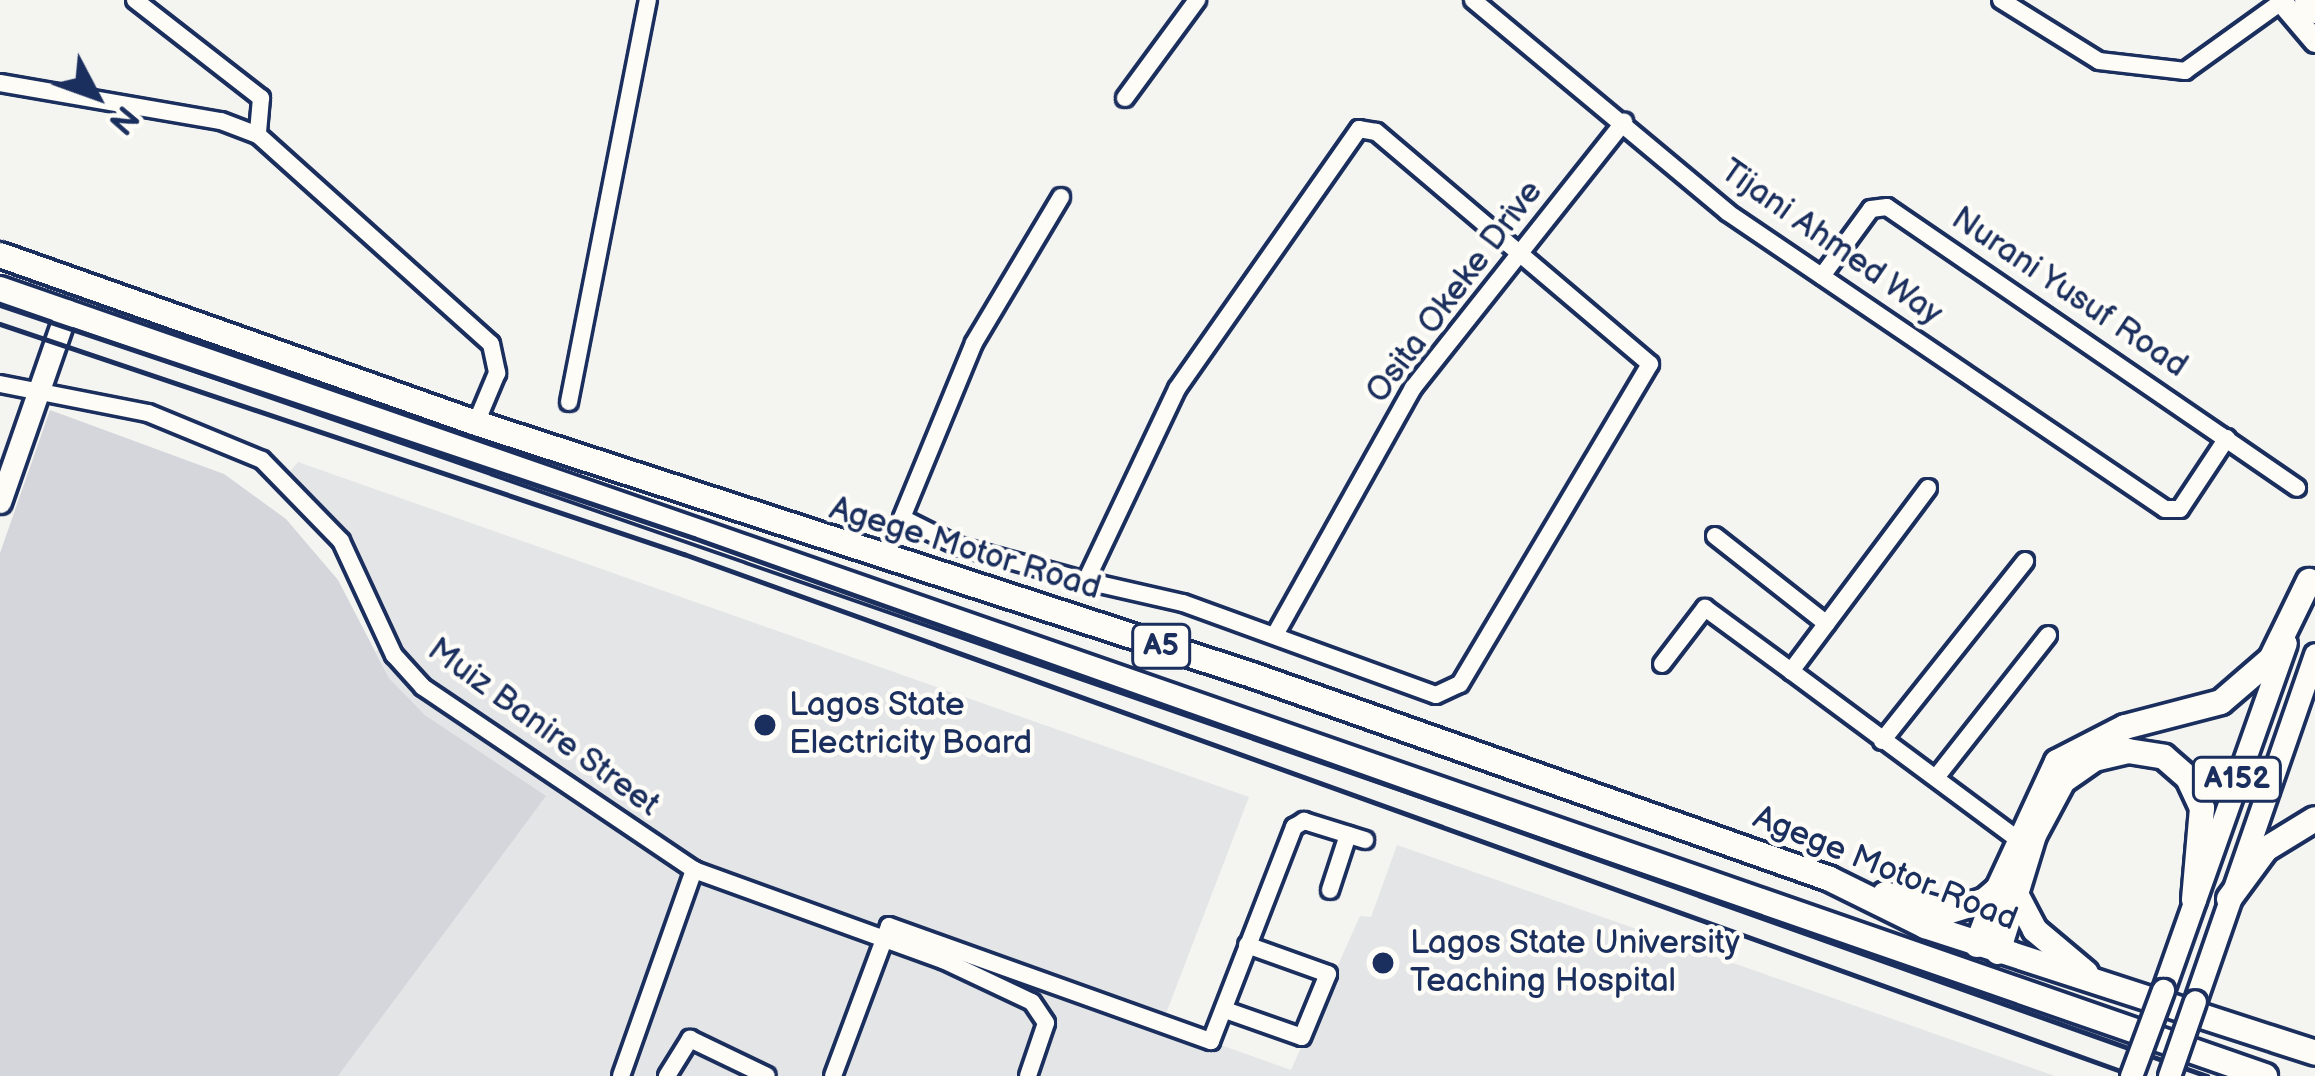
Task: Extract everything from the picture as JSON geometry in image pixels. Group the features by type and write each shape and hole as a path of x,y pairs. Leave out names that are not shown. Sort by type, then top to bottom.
{"highway":[{"name":"Agege Motor Road","path":"0,255 476,424 960,579 1830,879 1988,948 2118,994 2312,1051"},
{"name":"Agege Motor Road","path":"0,289 458,453 947,616 2265,1076"},
{"path":"2118,994 2055,952 2007,892 2016,838 2057,762 2125,727 2221,702 2248,681 2271,658 2312,575"},
{"path":"947,616 960,579"},
{"path":"1988,948 2007,892 2063,781 2094,759 2128,751 2164,758 2188,778 2202,808 2194,900"},
{"path":"2229,899 2266,849 2315,818"},
{"path":"1830,879 1947,912 2007,892"}],"main road":[{"path":"2305,0 2315,12"},
{"path":"2281,1 2315,41"},
{"path":"0,502 67,310"},
{"name":"A152","path":"2131,1076 2312,575"},
{"name":"A152","path":"2169,1076 2315,654"}],"street":[{"path":"135,0 261,98 258,135"},
{"path":"569,403 648,0"},
{"path":"1125,98 1197,0"},
{"name":"Tijani Ahmed Way","path":"1473,0 1726,212 2173,512 2227,438"},
{"path":"2001,0 2099,61 2185,71 2281,1"},
{"path":"0,83 221,121 258,135 491,344 497,373 476,424"},
{"name":"Osita Okeke Drive","path":"1276,633 1413,388 1624,122"},
{"path":"1060,197 974,343 902,518 958,546 1276,633 1436,694 1460,684 1650,364 1376,132 1359,129 1177,389 1086,581"},
{"name":"Nurani Yusuf Road","path":"1822,276 1871,209 1887,207 2296,488"},
{"name":"Muiz Banire Street","path":"0,384 38,397 148,413 262,460 340,541 394,655 422,687 694,870 883,939 1042,1010 1028,1076"},
{"path":"1791,671 1928,488"},
{"path":"1715,536 1827,624"},
{"path":"1882,741 2025,561"},
{"path":"1662,664 1705,608 1882,741 1938,775 2016,838"},
{"path":"1938,775 2048,635"},
{"path":"833,1076 889,926 1202,1042 1217,1036 1294,827 1304,821 1356,837 1330,890"},
{"path":"621,1076 694,870"},
{"path":"1228,1010 1303,1037 1328,974 1247,945"},
{"path":"667,1076 690,1039 767,1076"}],"shaded area":[{"path":"50,410 224,474 286,519 338,580 389,678 425,715 546,796 338,1076 0,1076 0,553"},
{"path":"298,462 1249,797 1162,1024 1291,1070 1360,916 1371,917 1397,845 2055,1076 338,1076 545,796 425,715 389,678 376,651 392,641 340,530 288,474"}],"railway":[{"path":"0,305 694,538 2207,1076"},
{"path":"0,324 684,554 2135,1076"}],"place":[{"name":"Lagos State Electricity Board","path":"765,725"},
{"name":"Lagos State University Teaching Hospital","path":"1383,963"}]}
